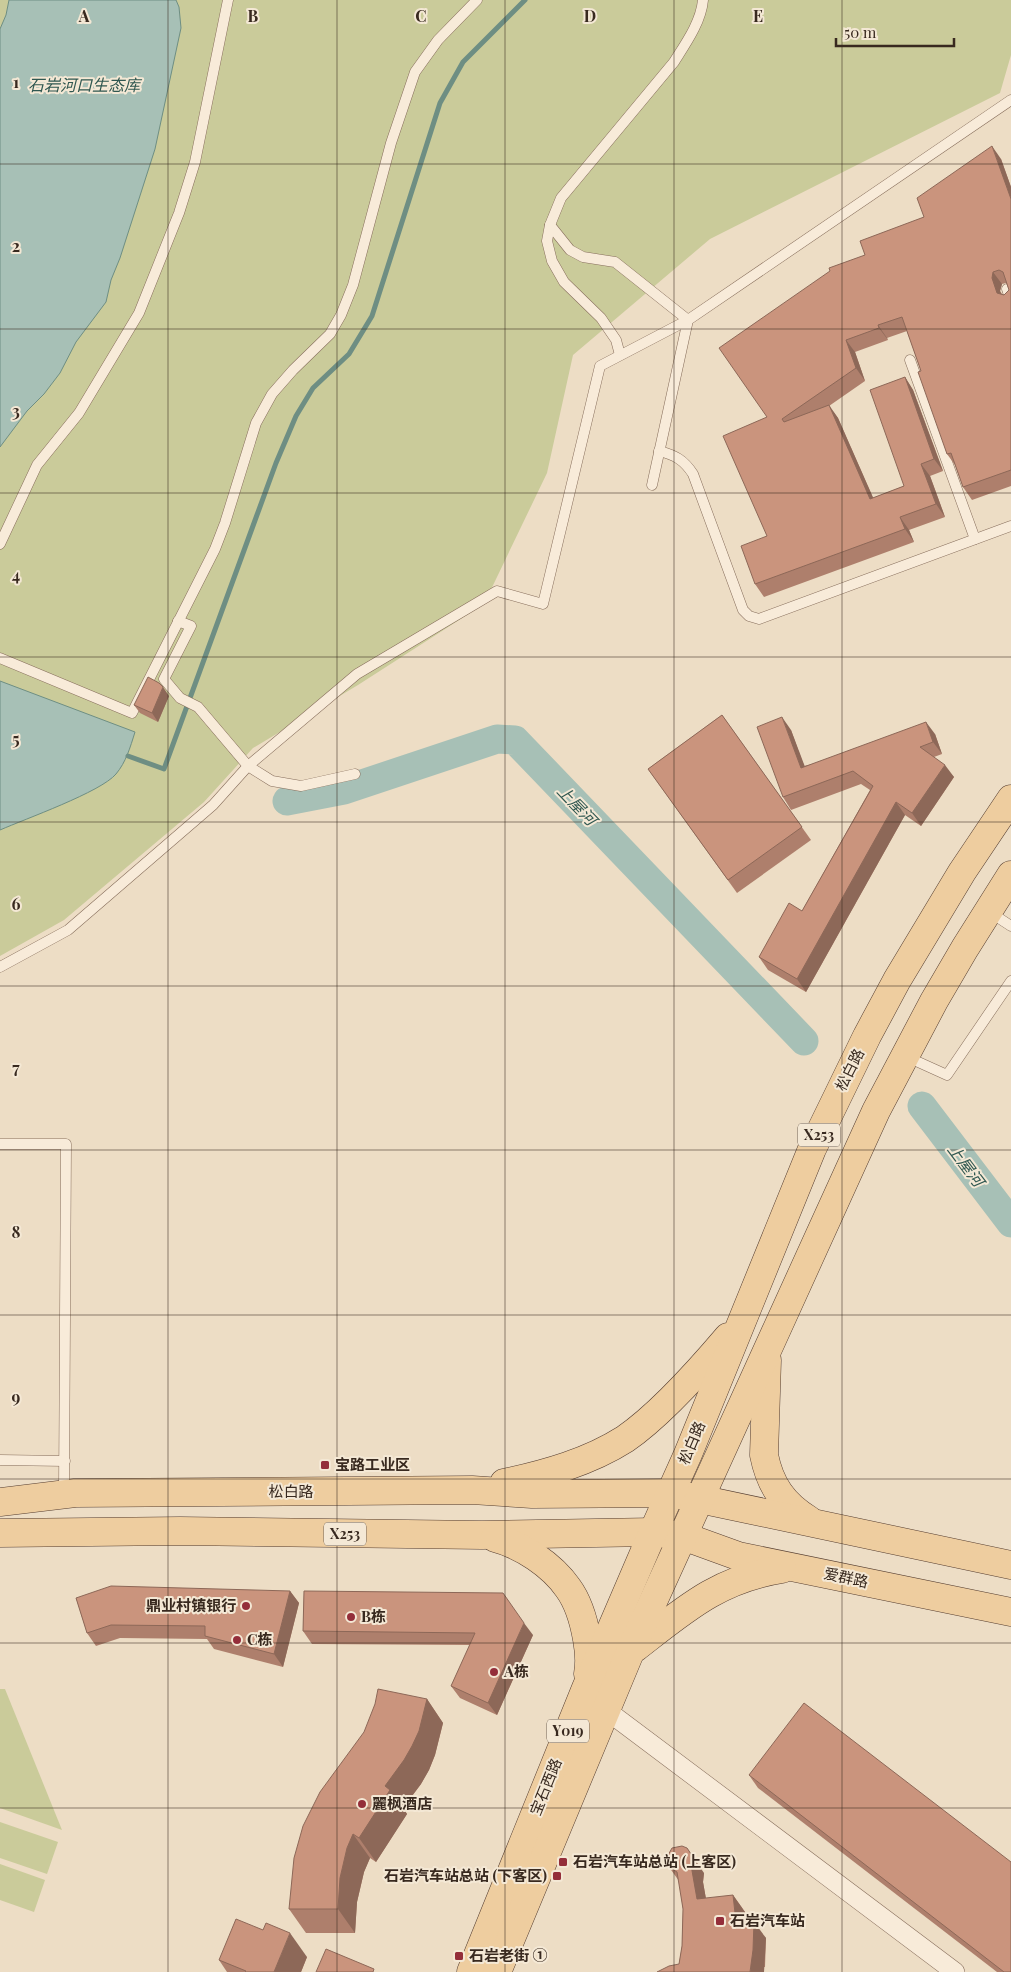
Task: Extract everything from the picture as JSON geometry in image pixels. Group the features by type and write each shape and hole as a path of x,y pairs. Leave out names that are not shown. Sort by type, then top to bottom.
{"main road":[{"name":"松白路","path":"3,1502 64,1495 472,1490 532,1494 671,1493 812,1149 867,1036 928,926 1011,799"},
{"name":"松白路","path":"683,1536 872,1119 938,994 1011,874"},
{"path":"472,1490 560,1469 597,1454 626,1438 650,1418 704,1365 730,1335 747,1310"},
{"path":"767,1348 764,1455 767,1470 781,1498 794,1511 817,1524"},
{"path":"671,1493 1011,1565"},
{"name":"宝石西路","path":"471,1972 586,1688 671,1493"},
{"name":"X253","path":"3,1533 180,1530 482,1535 653,1532 683,1536"},
{"path":"482,1535 498,1539 525,1551 556,1574 569,1589 578,1606 588,1648 589,1668 586,1688"},
{"name":"宝石西路","path":"497,1972 631,1650 683,1536"},
{"name":"爱群路","path":"683,1536 738,1556 1011,1612"},
{"path":"631,1650 698,1599 722,1586 759,1573 796,1568"}],"street":[{"path":"606,1710 955,1972"}],"lane":[{"path":"0,544 38,465 79,413 139,313 179,213 195,162 228,0"},
{"path":"0,658 132,713 215,549 256,423 272,394 293,370 330,334 341,315 353,285 391,143 415,72 438,40 477,0"},
{"path":"620,355 616,340 600,318 564,282 552,261 547,241 550,225 561,198 674,62 689,38 702,10 703,0"},
{"path":"0,967 68,930 213,805 248,766 357,674 498,591 543,604 600,366 688,320 1011,100"},
{"path":"550,225 570,250 583,257 615,262 688,320"},
{"path":"1007,289 1011,301"},
{"path":"652,485 688,320"},
{"path":"910,360 975,539"},
{"path":"659,451 673,454 681,459 693,474 743,610 754,618 759,619 1011,526"},
{"path":"178,621 191,626 164,680 180,698 198,707 248,766 272,781 301,786 355,774"},
{"path":"988,911 1011,926"},
{"path":"904,1056 947,1075 1011,981"},
{"path":"0,1144 66,1144 64,1495"},
{"path":"0,1460 65,1461"}],"green space":[{"path":"0,0 1011,0 1011,55 1000,93 710,239 573,355 547,473 484,604 358,685 253,748 204,802 64,920 0,956"},
{"path":"0,1689 5,1689 62,1830 0,1808"},
{"path":"0,1822 58,1842 47,1874 0,1858"},
{"path":"0,1864 45,1880 34,1912 0,1900"}],"water":[{"name":"石岩河口生态库","path":"9,0 176,0 179,7 181,28 155,149 120,258 111,280 106,302 76,342 60,373 44,394 27,411 0,447 0,29 6,15"},
{"path":"0,681 135,732 122,765 108,781 79,797 0,830"}],"building":[{"path":"992,146 1011,199 1011,470 963,487 951,453 947,454 918,372 921,371 902,317 878,325 879,328 846,340 856,368 782,419 784,422 829,405 870,499 904,486 870,390 905,377 934,459 921,464 936,504 900,517 905,529 755,584 741,546 767,536 723,436 767,417 719,348 830,271 829,268 865,255 860,241 924,217 917,198","holes":["999,270 1003,272 1009,290 1004,295 997,293 992,278 993,272"]},
{"path":"148,677 163,687 152,713 134,705"},
{"path":"722,715 802,827 728,880 648,769"},
{"path":"782,717 801,768 926,722 933,742 920,747 945,765 912,813 896,802 797,979 759,957 789,903 802,911 873,786 853,771 783,797 757,727"},
{"path":"111,1586 290,1591 274,1654 205,1636 205,1626 111,1625 87,1633 76,1598"},
{"path":"304,1591 503,1593 524,1623 488,1703 451,1686 475,1633 303,1631"},
{"path":"378,1689 427,1699 419,1731 404,1760 385,1786 390,1790 359,1838 353,1834 347,1848 340,1878 338,1909 289,1909 294,1858 303,1826 320,1792 364,1732 375,1704"},
{"path":"804,1703 1011,1862 1011,1972 1004,1972 749,1775"},
{"name":"石岩汽车站","path":"682,1846 687,1848 693,1857 691,1865 697,1899 733,1895 736,1922 754,1922 750,1972 657,1972 669,1966 679,1964 682,1946 683,1909 677,1872 669,1867 667,1857 672,1848"},
{"path":"236,1919 263,1930 266,1923 290,1933 274,1972 245,1972 219,1960"},
{"path":"326,1949 374,1969 373,1972 316,1972"}],"waterway":[{"path":"128,756 164,769 276,463 296,416 313,388 349,354 372,316 440,103 463,62 525,0"},
{"name":"上屋河","path":"287,801 344,790 497,739 515,740 804,1041"},
{"name":"上屋河","path":"922,1106 1011,1223"}],"place":[{"name":"宝路工业区","path":"325,1465"},
{"name":"鼎业村镇银行","path":"246,1606"},
{"name":"B栋","path":"351,1617"},
{"name":"C栋","path":"237,1640"},
{"name":"A栋","path":"494,1672"},
{"name":"麗枫酒店","path":"362,1804"},
{"name":"石岩汽车站总站 (上客区)","path":"563,1862"},
{"name":"石岩汽车站总站 (下客区)","path":"557,1876"},
{"name":"石岩汽车站","path":"720,1921"},
{"name":"石岩老街 ①","path":"459,1956"}]}
